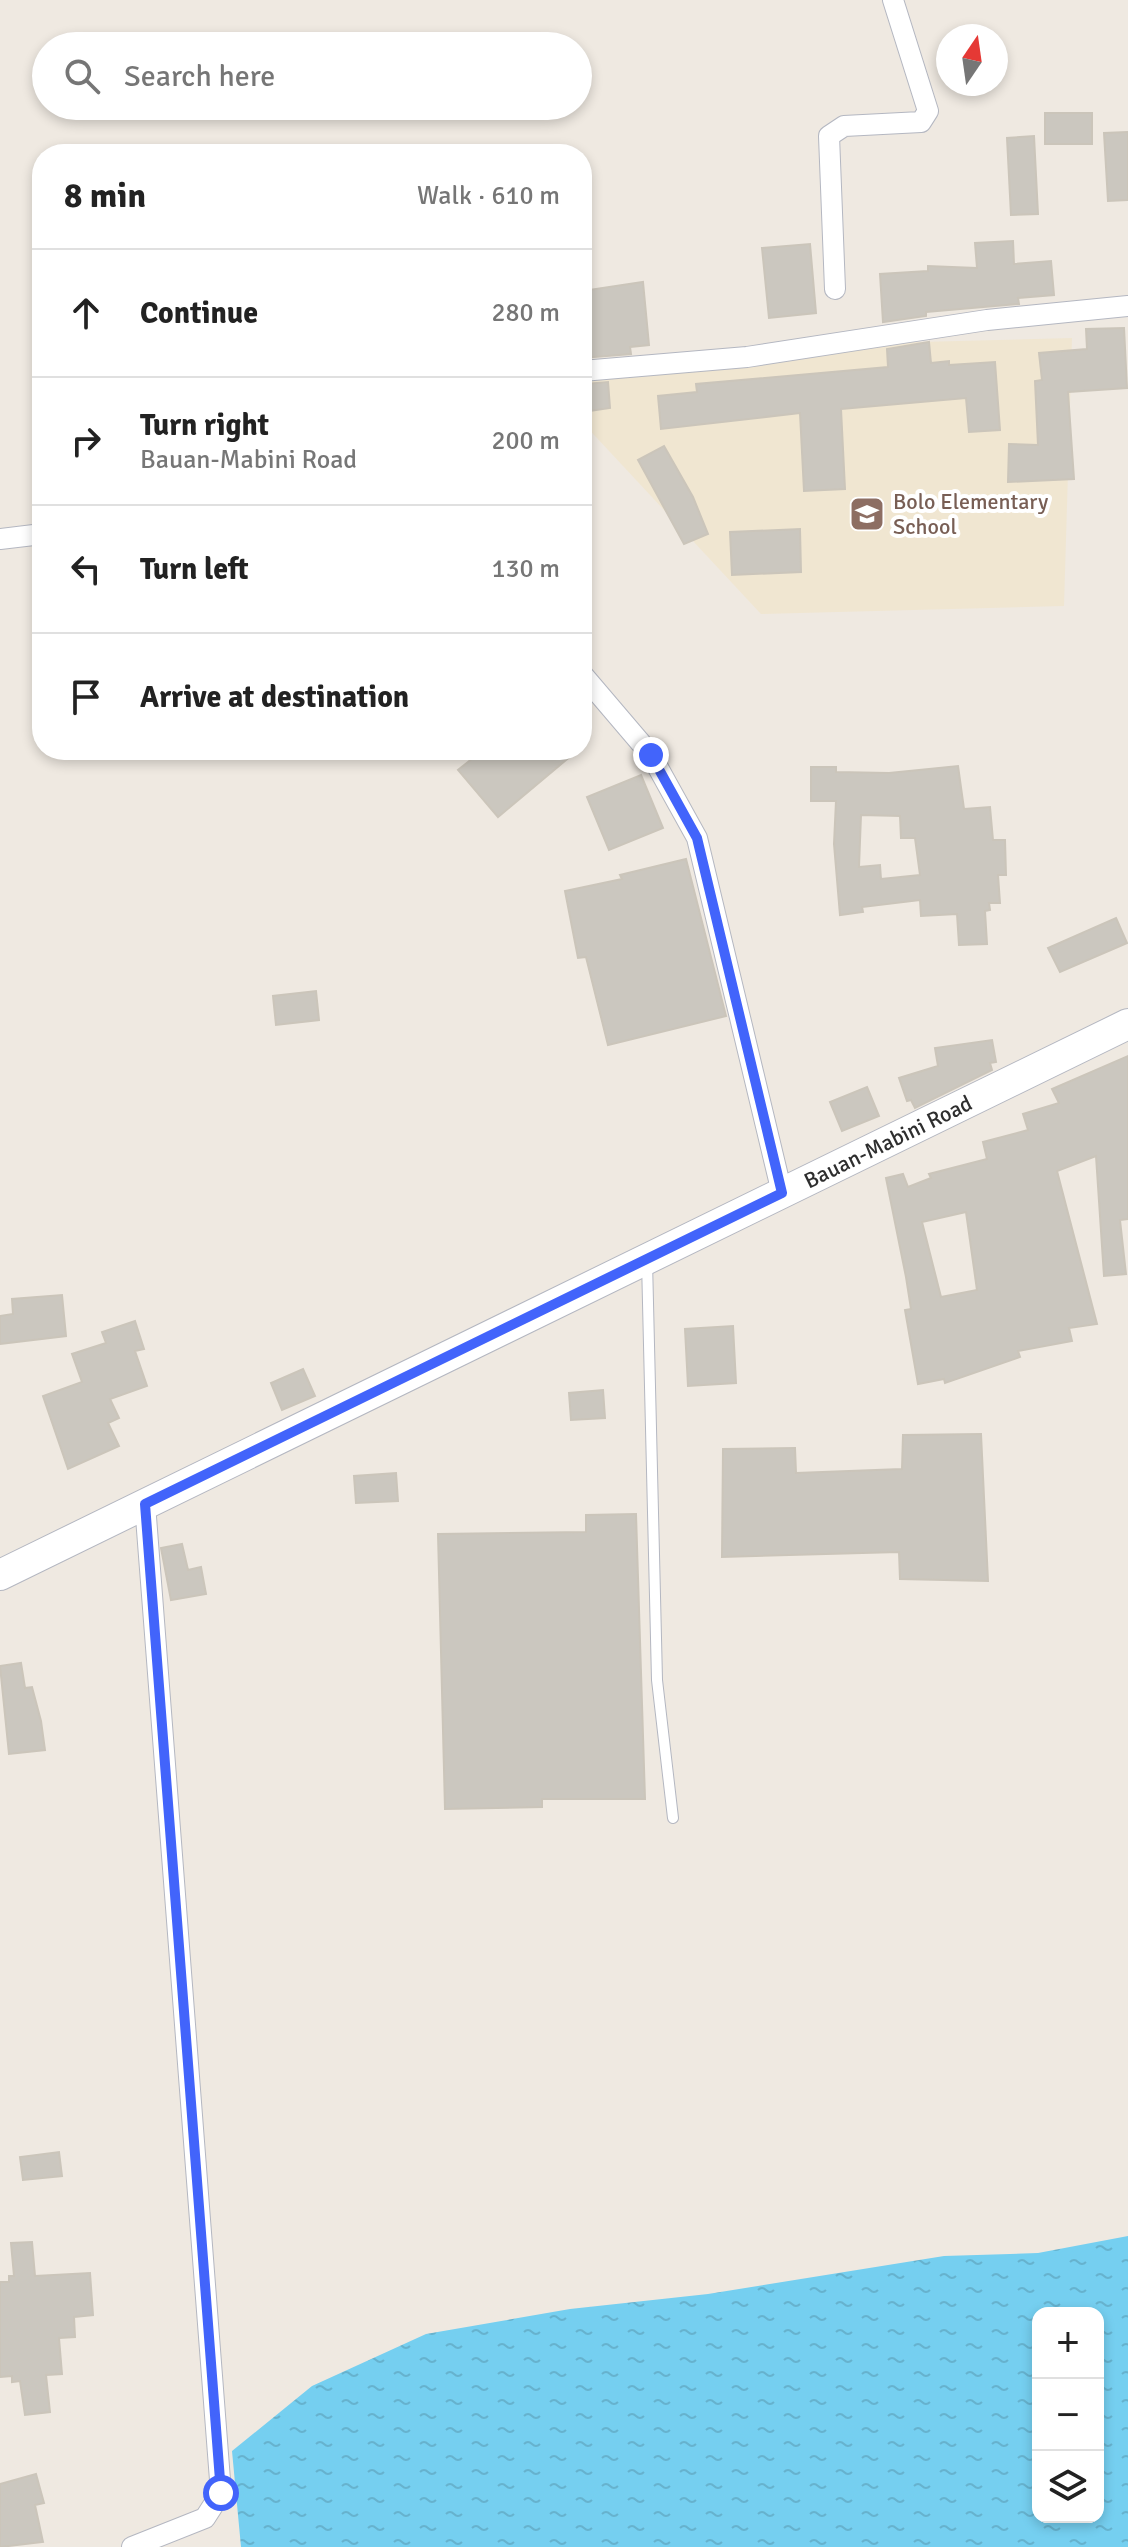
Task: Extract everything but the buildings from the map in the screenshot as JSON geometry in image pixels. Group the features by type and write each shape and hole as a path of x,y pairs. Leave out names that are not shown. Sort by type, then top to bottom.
{"main road":[{"name":"Bauan-Mabini Road","path":"0,1575 1128,1024"}],"street":[{"path":"835,289 829,136 844,126 921,122 928,111 893,0"},
{"path":"592,370 747,357 987,320 1128,306"},
{"path":"0,539 32,535"},
{"path":"592,686 651,755 697,838 782,1193"},
{"path":"132,2547 205,2518 221,2493 145,1504"}],"lane":[{"path":"647,1259 657,1680 673,1818"}],"shaded area":[{"name":"Bolo Elementary School","path":"1072,338 1064,606 761,614 592,433 592,381 801,345"}],"water":[{"path":"1128,2236 1128,2547 241,2547 232,2451 312,2386 426,2334 570,2309 708,2294 944,2256 1038,2253"}],"place":[{"name":"Bolo Elementary School","path":"867,514"}],"route":[{"path":"221,2493 145,1504 782,1193 697,838 651,755"}]}
